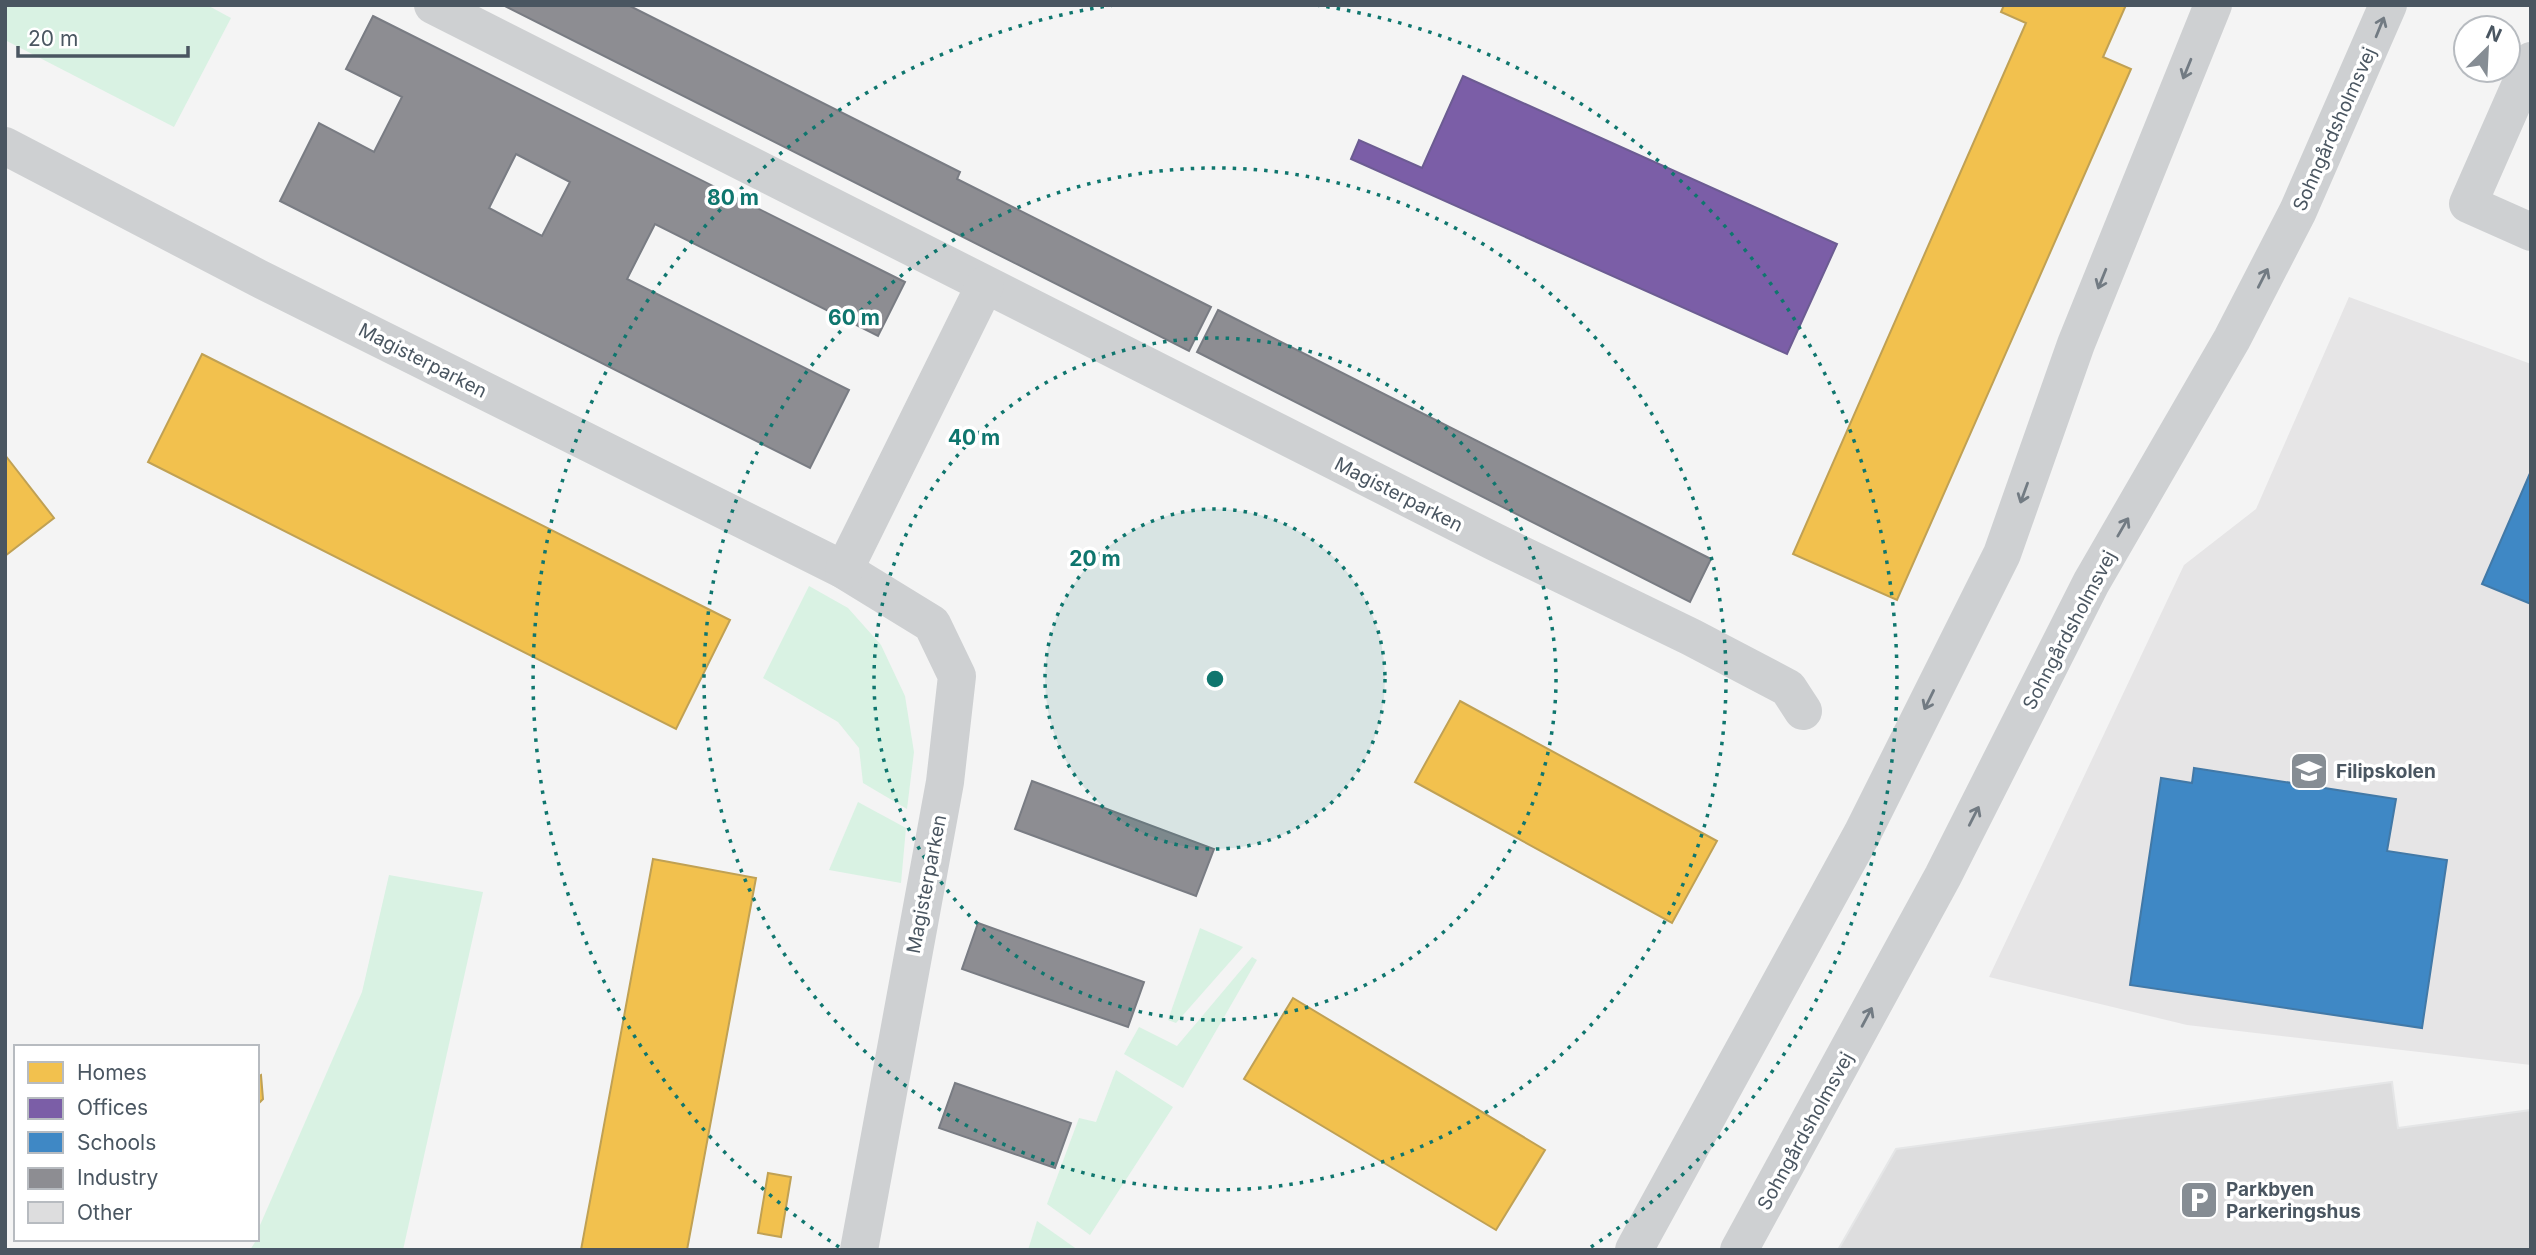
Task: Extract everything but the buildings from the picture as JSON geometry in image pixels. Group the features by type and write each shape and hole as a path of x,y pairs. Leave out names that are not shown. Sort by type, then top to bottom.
{"street":[{"name":"Magisterparken","path":"433,5 1788,688 1803,711"},
{"path":"1634,1250 1862,834 2002,554 2076,344 2213,5"},
{"name":"Sohngårdsholmsvej","path":"1739,1250 1944,876 2091,583 2232,339 2298,211 2388,5"},
{"path":"2531,61 2468,204 2531,232"},
{"name":"Magisterparken","path":"5,146 269,283 844,570 932,624 957,676 945,782 859,1250"},
{"path":"844,570 985,285"}],"shaded area":[{"name":"Filipskolen","path":"2349,297 2531,364 2531,1065 2187,1025 1989,977 2184,565 2256,509"}],"green space":[{"path":"5,5 207,5 231,18 174,127 5,40"},
{"path":"809,586 848,608 881,645 905,696 914,752 907,809 863,783 859,748 838,722 763,678"},
{"path":"858,802 906,828 901,883 829,870"},
{"path":"389,875 483,892 403,1250 250,1250 256,1241 259,1241 259,1227 362,992"},
{"path":"1200,928 1243,947 1176,1023 1168,1020"},
{"path":"1252,957 1257,960 1183,1088 1124,1054 1139,1027 1177,1046"},
{"path":"1116,1070 1173,1107 1090,1235 1047,1204 1079,1118 1096,1122"},
{"path":"1037,1221 1078,1250 1028,1250"}],"place":[{"name":"Filipskolen","path":"2309,771"},
{"name":"Parkbyen Parkeringshus","path":"2199,1200"}]}
